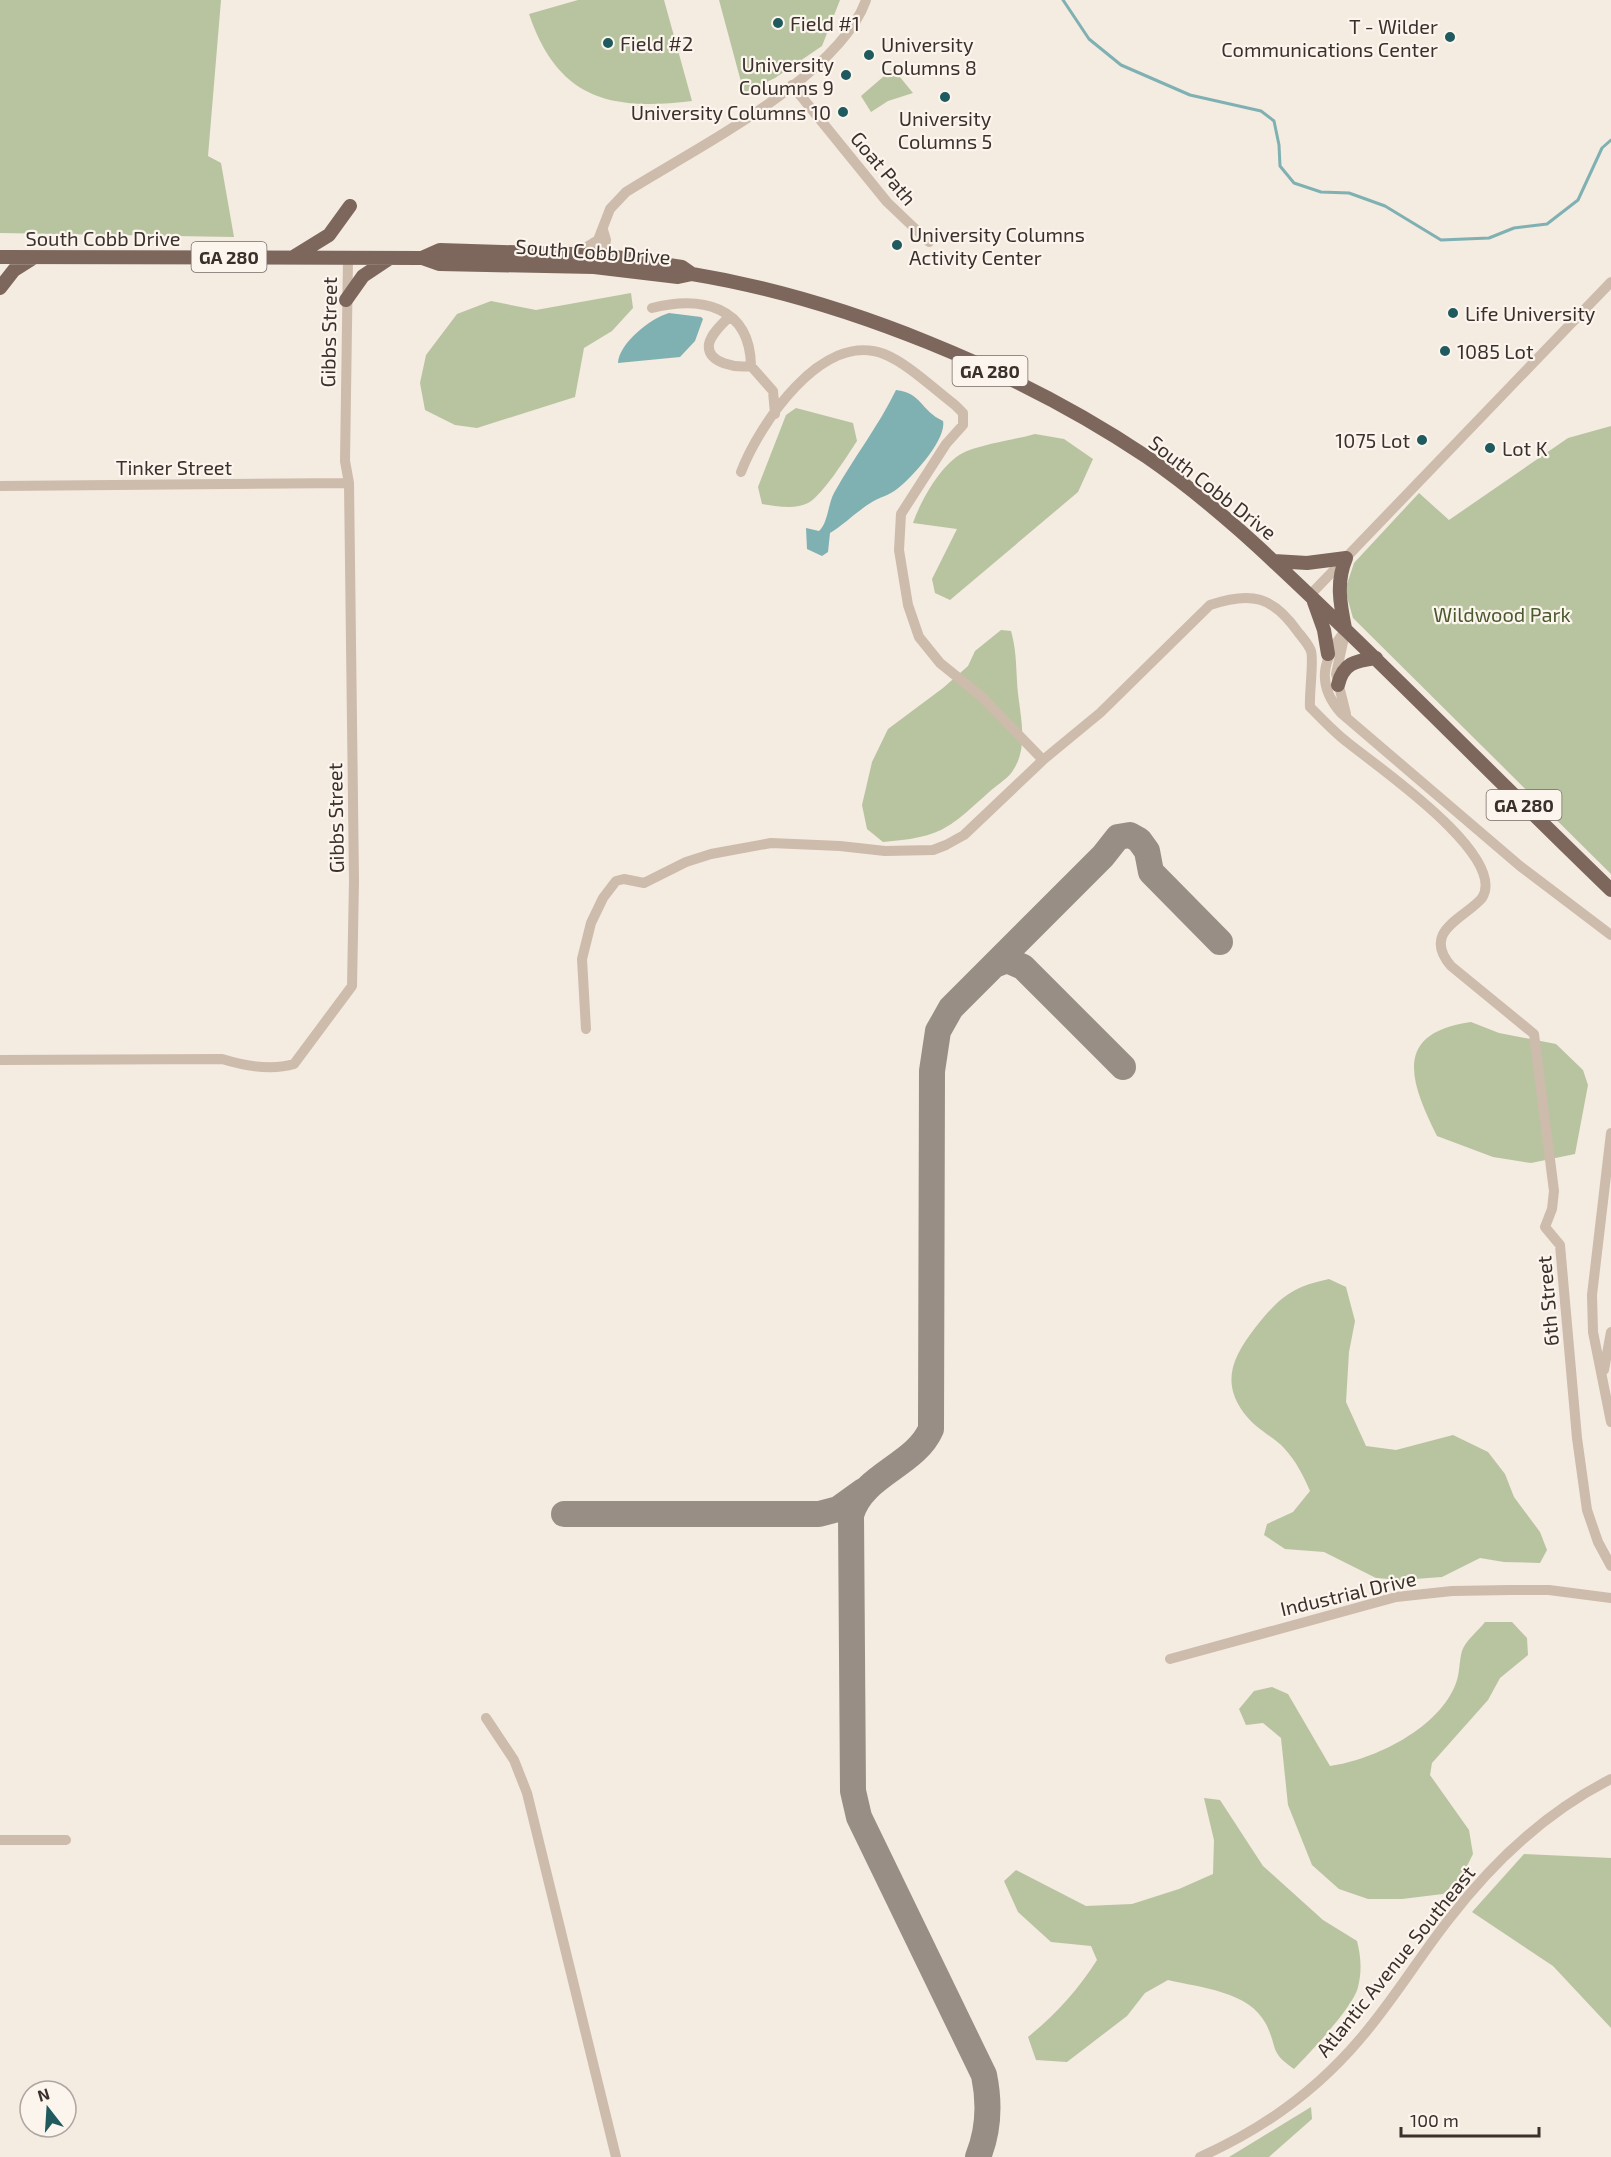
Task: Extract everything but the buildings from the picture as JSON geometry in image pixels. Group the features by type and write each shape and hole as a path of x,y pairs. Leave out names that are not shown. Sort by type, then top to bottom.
{"main road":[{"path":"293,257 329,235 340,224 350,206"},
{"name":"South Cobb Drive","path":"422,258 440,250 577,253 682,267 692,274 788,297 883,326 1005,378 1093,424 1146,457 1202,499 1311,594 1611,890"},
{"path":"594,267 603,255"},
{"name":"South Cobb Drive","path":"0,257 422,258 439,264 594,267 678,277 692,274"},
{"path":"0,288 14,270 34,257"},
{"path":"346,300 363,276 390,258"},
{"path":"1274,561 1307,562 1346,558 1339,586 1346,630"},
{"path":"1311,594 1324,630 1328,654"},
{"path":"1338,685 1347,666 1356,661 1376,658"}],"street":[{"path":"577,253 598,240 610,209 626,192 767,105 848,36 866,0"},
{"name":"Goat Path","path":"792,85 887,202 929,242"},
{"path":"603,230 606,240 603,255"},
{"name":"Gibbs Street","path":"0,1060 222,1059 250,1067 288,1066 294,1064 352,986 354,881 349,483 345,461 348,258"},
{"path":"1311,594 1611,282"},
{"path":"652,308 674,302 708,304 729,317 743,334 748,346 751,366 772,391 775,415"},
{"path":"729,317 718,328 709,344 710,350 718,361 729,365 751,366"},
{"path":"586,1029 582,959 591,923 603,898 616,881 624,879 644,883 686,862 711,854 771,843 840,846 885,852 933,850 964,835 1043,760 982,697 939,663 919,637 908,605 899,550 901,514 946,444 963,425 963,413 894,360 874,352 860,351 815,367 803,377 752,444 741,472"},
{"name":"Tinker Street","path":"0,486 349,483"},
{"name":"6th Street","path":"1043,760 1100,713 1210,605 1233,597 1251,597 1269,602 1287,618 1311,651 1310,707 1346,742 1432,809 1473,855 1486,878 1486,893 1478,903 1451,923 1443,934 1442,953 1451,966 1534,1034 1554,1191 1552,1209 1545,1227 1560,1245 1577,1438 1587,1510 1598,1542 1611,1566"},
{"path":"1346,630 1328,654 1325,671 1328,688 1337,709 1512,859 1594,925 1611,935"},
{"path":"1346,630 1337,666 1338,685 1349,719"},
{"path":"1594,925 1611,944"},
{"path":"1611,1133 1592,1296 1593,1332 1611,1422"},
{"path":"1602,1383 1611,1332"},
{"name":"Industrial Drive","path":"1170,1659 1336,1611 1396,1597 1452,1591 1549,1590 1611,1598"},
{"path":"486,1718 514,1760 525,1788 616,2157"},
{"name":"Atlantic Avenue Southeast","path":"1200,2157 1258,2127 1320,2080 1360,2039 1449,1919 1490,1872 1549,1817 1611,1779"},
{"path":"0,1840 66,1840"}],"green space":[{"path":"0,0 221,0 208,156 221,163 234,237 0,233"},
{"name":"Field #2","path":"578,0 664,0 692,101 636,104 612,100 591,93 572,82 555,65 541,43 529,14"},
{"name":"Field #1","path":"719,0 840,0 822,46 775,78 744,93"},
{"path":"891,70 895,71 913,93 888,101 871,112 861,96"},
{"path":"631,293 633,308 612,331 584,348 575,397 477,428 455,425 425,410 420,383 426,355 457,314 491,301 536,310"},
{"path":"796,408 853,423 857,441 827,484 808,503 791,507 762,504 758,487 786,415"},
{"name":"Wildwood Park","path":"1611,426 1611,874 1353,618 1345,590 1354,563 1419,493 1449,520 1568,438"},
{"path":"1035,434 1064,439 1093,459 1078,492 950,600 935,593 932,579 957,529 913,523 921,503 934,482 950,463 967,451"},
{"path":"1001,630 1011,631 1016,656 1022,727 1018,762 1007,778 962,816 941,830 918,838 883,842 867,829 862,805 872,762 888,729 943,688 968,666 975,651"},
{"path":"1471,1022 1499,1033 1556,1044 1583,1070 1588,1085 1575,1154 1531,1163 1493,1157 1437,1136 1427,1116 1415,1079 1414,1063 1418,1049 1429,1037 1446,1028"},
{"path":"1329,1279 1346,1287 1355,1321 1349,1352 1346,1402 1366,1446 1396,1450 1453,1435 1488,1452 1505,1474 1514,1497 1540,1532 1547,1550 1540,1563 1504,1562 1480,1558 1442,1577 1401,1580 1376,1578 1324,1552 1285,1549 1264,1535 1267,1524 1293,1512 1310,1491 1299,1468 1288,1453 1252,1422 1239,1406 1234,1394 1232,1372 1240,1350 1247,1339 1279,1301 1295,1290"},
{"path":"1485,1622 1512,1622 1527,1638 1528,1655 1500,1678 1488,1700 1432,1763 1430,1775 1469,1830 1473,1854 1461,1878 1443,1894 1402,1899 1368,1899 1339,1889 1312,1865 1288,1805 1281,1738 1263,1723 1246,1725 1239,1709 1254,1691 1272,1687 1288,1694 1330,1766 1366,1757 1404,1739 1436,1714 1448,1699 1456,1683 1464,1647"},
{"path":"1204,1798 1220,1800 1263,1866 1323,1920 1357,1941 1360,1975 1355,1995 1348,2006 1330,2030 1294,2069 1277,2054 1266,2024 1248,2004 1223,1993 1168,1980 1145,1993 1127,2016 1067,2062 1036,2060 1028,2037 1066,2001 1097,1960 1091,1946 1051,1942 1018,1912 1004,1881 1016,1870 1086,1906 1132,1904 1179,1889 1213,1874 1214,1840"},
{"path":"1524,1854 1611,1858 1611,2028 1553,1966 1472,1912"},
{"path":"1311,2107 1312,2119 1269,2157 1229,2157"}],"water":[{"path":"669,313 703,319 695,341 680,357 618,363 624,347 637,332"},
{"path":"896,390 916,398 935,417 943,421 940,438 927,458 897,489 875,500 830,533 828,552 822,556 807,549 806,528 819,531 822,528 834,493 882,417"}],"waterway":[{"path":"1063,0 1089,39 1121,65 1190,95 1261,111 1274,121 1280,166 1294,183 1321,192 1349,193 1385,206 1441,240 1489,238 1514,228 1547,224 1578,200 1602,148 1611,140"}],"taxiway":[{"path":"978,2157 987,2117 984,2075 859,1817 853,1791 851,1515 866,1489 913,1452 931,1429 932,1071 938,1031 951,1008 1103,856 1118,837 1130,835 1139,840 1147,851 1151,872 1220,942"},
{"path":"994,965 1007,960 1023,967 1123,1067"},
{"path":"564,1514 819,1514 838,1509 863,1491"}],"place":[{"name":"Field #1","path":"778,23"},
{"name":"T - Wilder Communications Center","path":"1450,37"},
{"name":"Field #2","path":"608,43"},
{"name":"University Columns 8","path":"869,55"},
{"name":"University Columns 9","path":"846,75"},
{"name":"University Columns 5","path":"945,97"},
{"name":"University Columns 10","path":"843,112"},
{"name":"University Columns Activity Center","path":"897,245"},
{"name":"Life University","path":"1453,313"},
{"name":"1085 Lot","path":"1445,351"},
{"name":"1075 Lot","path":"1422,440"},
{"name":"Lot K","path":"1490,448"}]}
